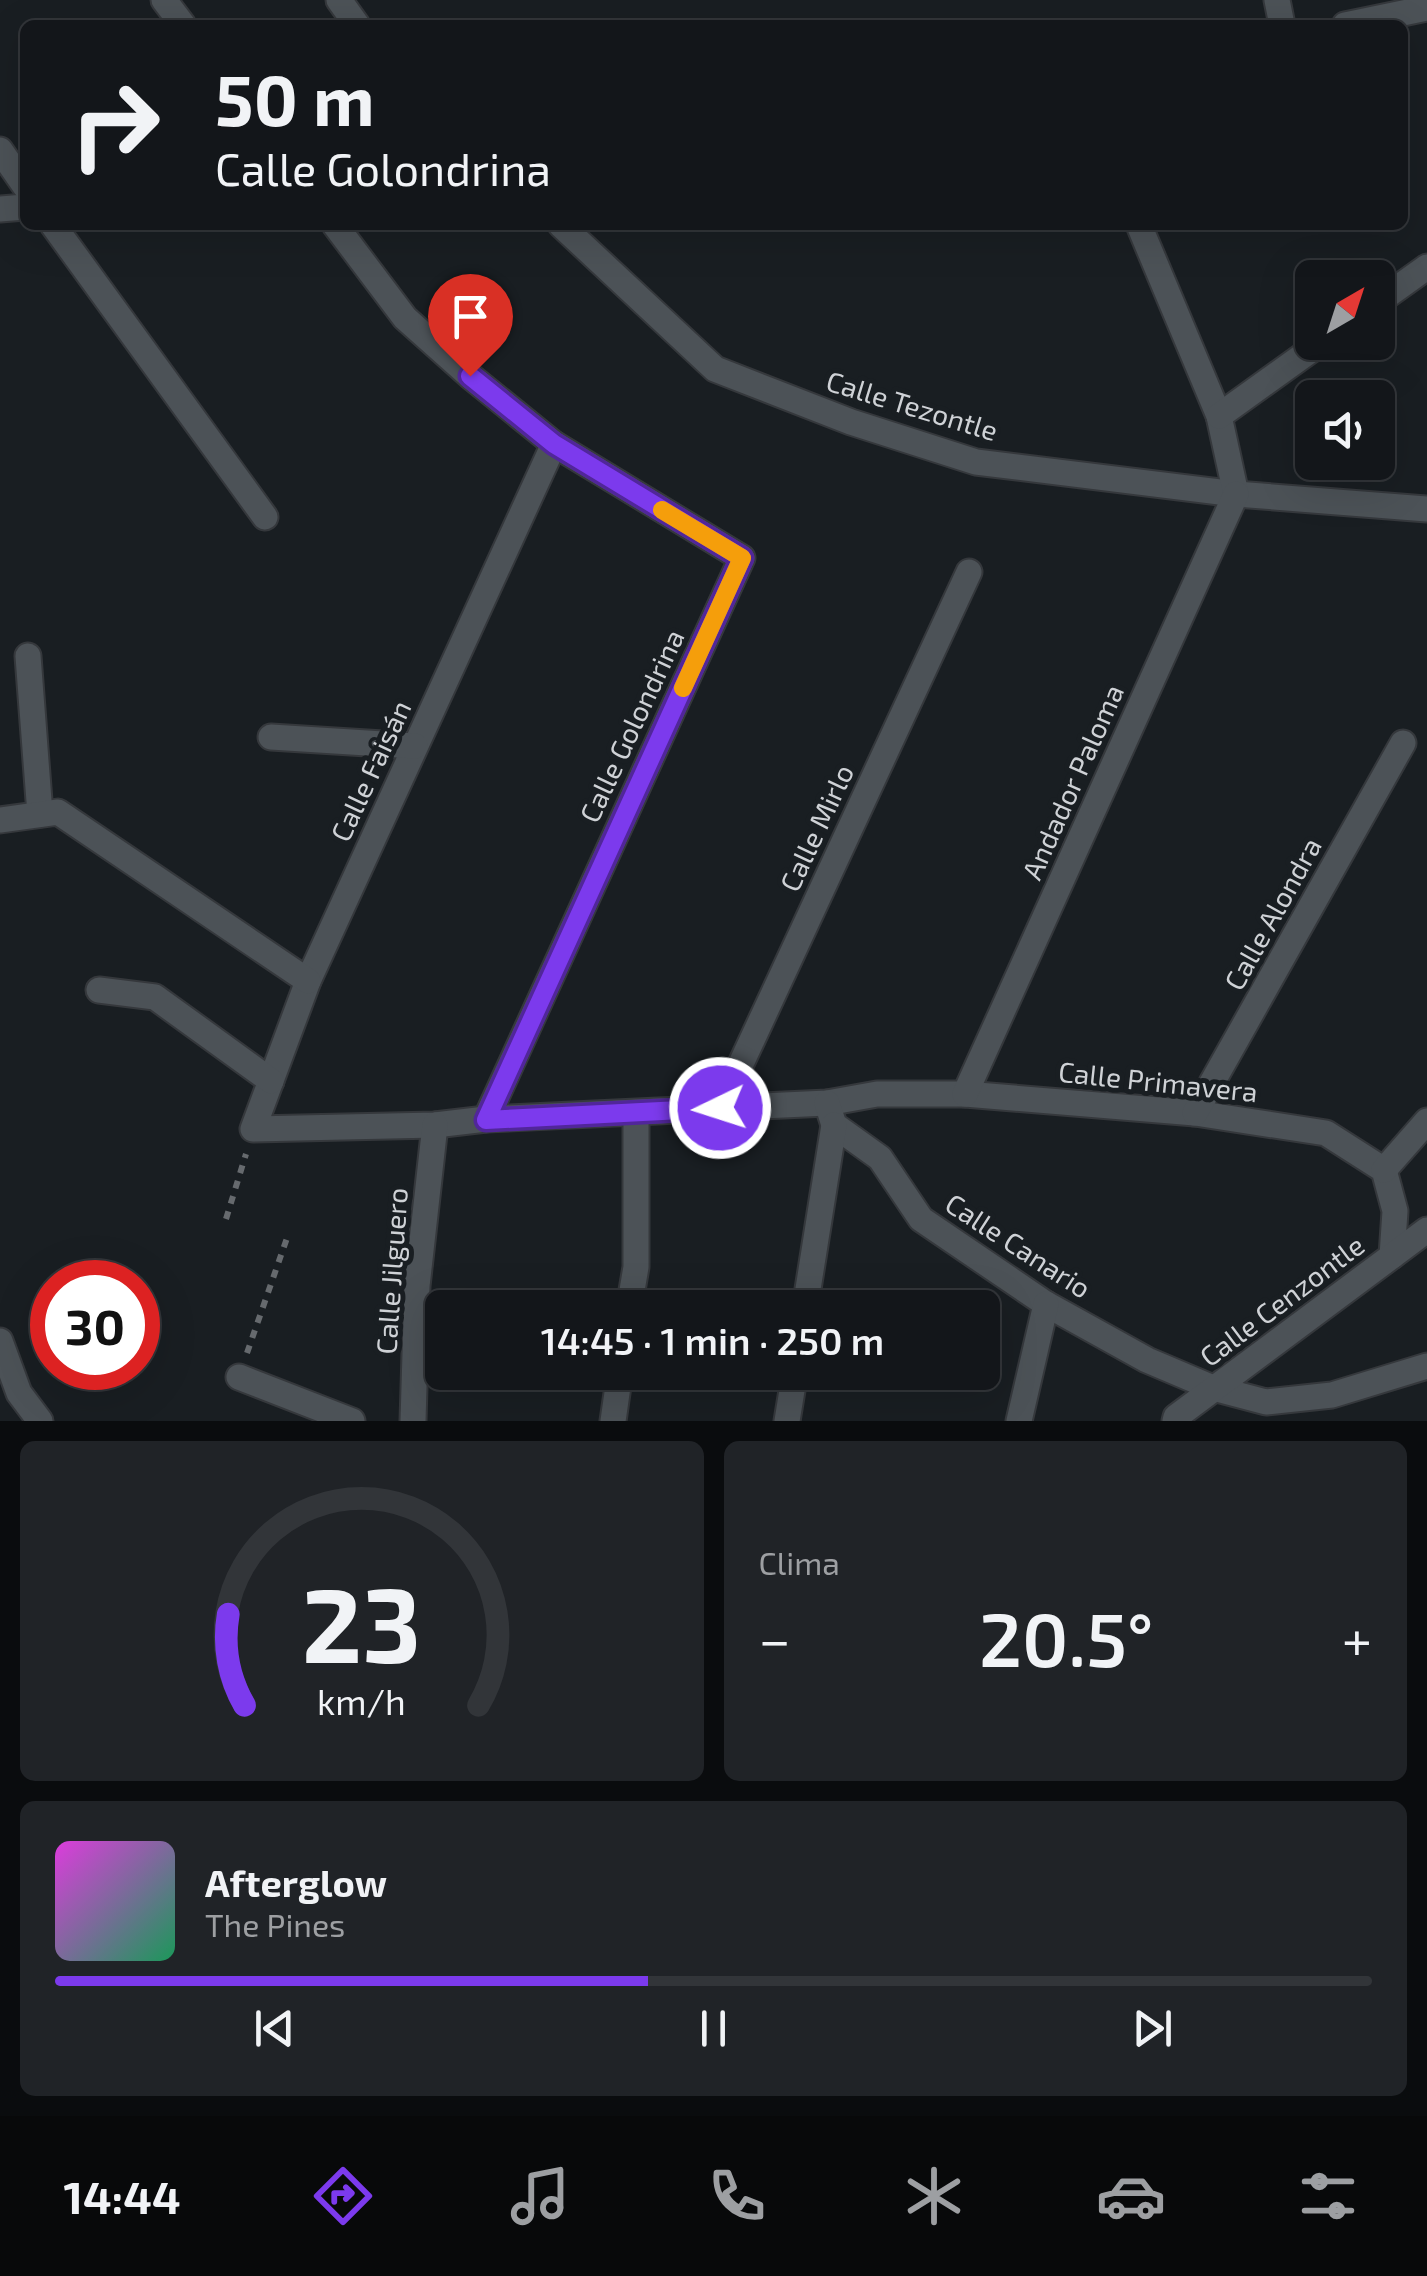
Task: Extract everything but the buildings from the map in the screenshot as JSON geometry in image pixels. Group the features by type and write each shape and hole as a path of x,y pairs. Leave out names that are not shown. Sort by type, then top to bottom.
{"street":[{"path":"164,0 179,20"},
{"path":"338,0 353,20"},
{"path":"1369,20 1427,8"},
{"path":"0,150 20,179"},
{"path":"57,230 265,517"},
{"path":"339,230 405,318 554,444"},
{"name":"Calle Tezontle","path":"566,230 715,370 850,422 976,462 1236,494 1427,509"},
{"path":"1141,230 1219,416 1236,494"},
{"path":"1395,290 1427,267"},
{"path":"1219,416 1297,360"},
{"name":"Calle Faisán","path":"253,1128 308,981 554,444"},
{"name":"Calle Golondrina","path":"486,1120 742,558 554,444"},
{"name":"Andador Paloma","path":"965,1094 1236,494"},
{"name":"Calle Mirlo","path":"720,1108 969,572"},
{"path":"28,656 40,814"},
{"path":"271,737 415,746"},
{"name":"Calle Alondra","path":"1195,1113 1404,744"},
{"path":"0,820 58,812 308,981"},
{"path":"99,990 155,997 271,1081"},
{"name":"Calle Primavera","path":"830,1114 877,1094 965,1094 1195,1113 1326,1133 1384,1170"},
{"path":"253,1128 435,1126 720,1108 830,1114 807,1290"},
{"path":"633,1290 636,1114"},
{"name":"Calle Canario","path":"830,1114 880,1158 921,1220 1046,1304 1147,1360 1213,1388 1266,1402 1332,1394 1427,1366"},
{"path":"1392,1256 1395,1212 1384,1170 1427,1121"},
{"name":"Calle Jilguero","path":"413,1421 417,1286 435,1126"},
{"name":"Calle Cenzontle","path":"1175,1421 1213,1388 1427,1230"},
{"path":"1019,1421 1046,1304"},
{"path":"0,1341 19,1393 40,1421"},
{"path":"238,1377 352,1421"},
{"path":"612,1421 617,1390"},
{"path":"788,1421 792,1390"}],"path":[{"path":"226,1218 253,1128"},
{"path":"238,1377 287,1238"}],"slow traffic":[{"path":"662,510 742,558 683,688"}],"route":[{"path":"470,376 554,444 742,558 486,1120 720,1108"}]}
